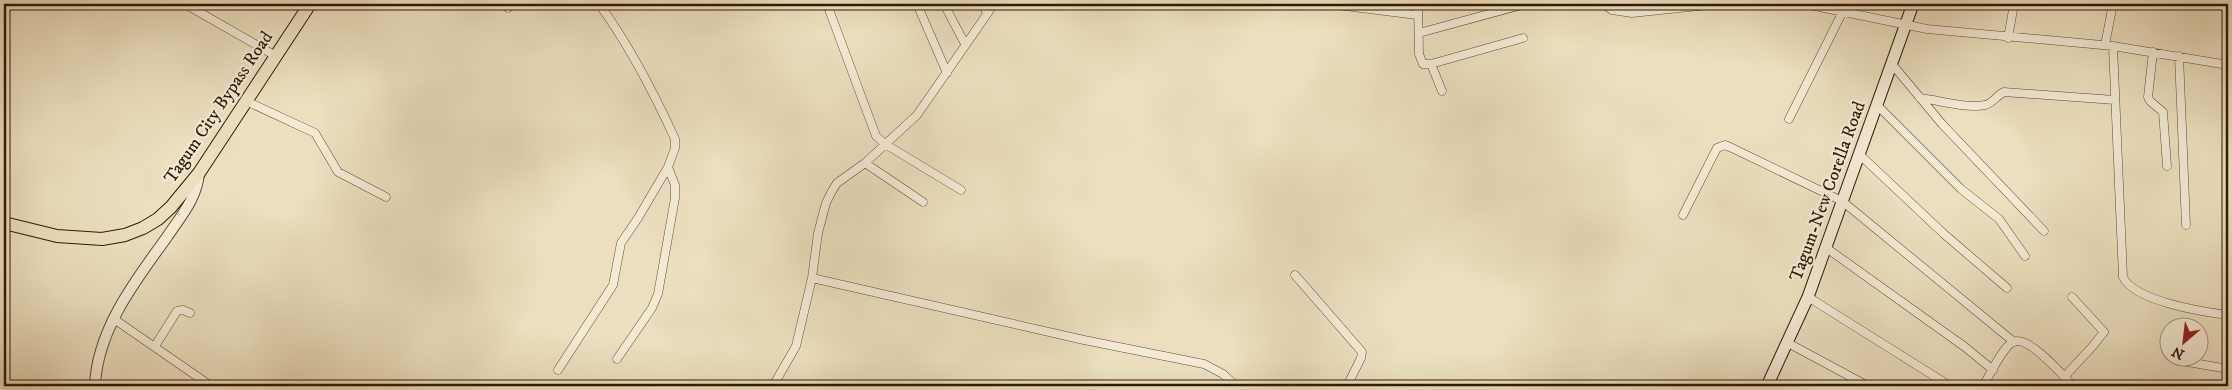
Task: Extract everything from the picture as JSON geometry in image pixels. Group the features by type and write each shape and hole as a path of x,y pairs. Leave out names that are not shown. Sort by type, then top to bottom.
{"main road":[{"name":"Tagum City Bypass Road","path":"4,223 57,236 102,239 125,235 158,219 171,207 199,173 274,55 310,4"},
{"name":"Tagum-New Corella Road","path":"1767,386 1808,297 1913,4"}],"street":[{"path":"185,4 274,55"},
{"path":"558,370 613,285 621,242 638,218 668,167 675,148 675,139 643,71 622,35 599,4"},
{"path":"827,4 853,69 874,131 885,144 961,190"},
{"path":"917,4 947,72"},
{"path":"944,4 965,44"},
{"path":"983,4 987,14"},
{"path":"773,386 796,346 812,278 818,233 829,197 837,184 865,163 917,115 994,4"},
{"path":"1329,4 1417,15"},
{"path":"1418,4 1417,15 1421,61 1431,64 1523,38"},
{"path":"1419,34 1525,4"},
{"path":"1602,4 1612,10 1632,13 1717,4"},
{"path":"1805,4 1906,25 2008,38 2109,45 2228,62"},
{"path":"2008,38 2014,4"},
{"path":"2113,4 2109,45 2115,100 2124,277 2127,284 2137,291 2178,306 2228,315"},
{"path":"1789,119 1844,11"},
{"path":"2153,52 2148,97 2163,112 2167,166"},
{"path":"2179,56 2186,225"},
{"path":"1431,64 1442,91"},
{"path":"1892,64 1942,124 2044,231"},
{"path":"1920,98 1975,106 1990,103 1999,94 2004,92 2115,100"},
{"path":"246,101 315,133 338,172 386,197"},
{"path":"1877,105 1961,189 1999,219 2024,256"},
{"path":"1683,215 1714,153 1720,146 1732,148 1842,201 2014,342 2019,341 2032,346 2073,386"},
{"path":"1859,154 1944,234 2007,288"},
{"path":"865,163 923,202"},
{"path":"617,359 652,308 658,294 675,198 675,185 668,167"},
{"path":"95,386 98,359 114,319 145,268 190,204 198,184 199,173"},
{"path":"1826,247 1993,370"},
{"path":"1295,275 1362,352 1361,358 1347,386"},
{"path":"812,278 1084,340 1204,364 1223,374 1236,386"},
{"path":"2064,377 2092,348 2104,332 2072,296"},
{"path":"1808,297 1950,386"},
{"path":"155,346 177,312 183,310 190,313"},
{"path":"114,319 211,386"},
{"path":"1983,386 2014,342"},
{"path":"1788,343 1868,386"},
{"path":"2210,365 2228,369"}]}
